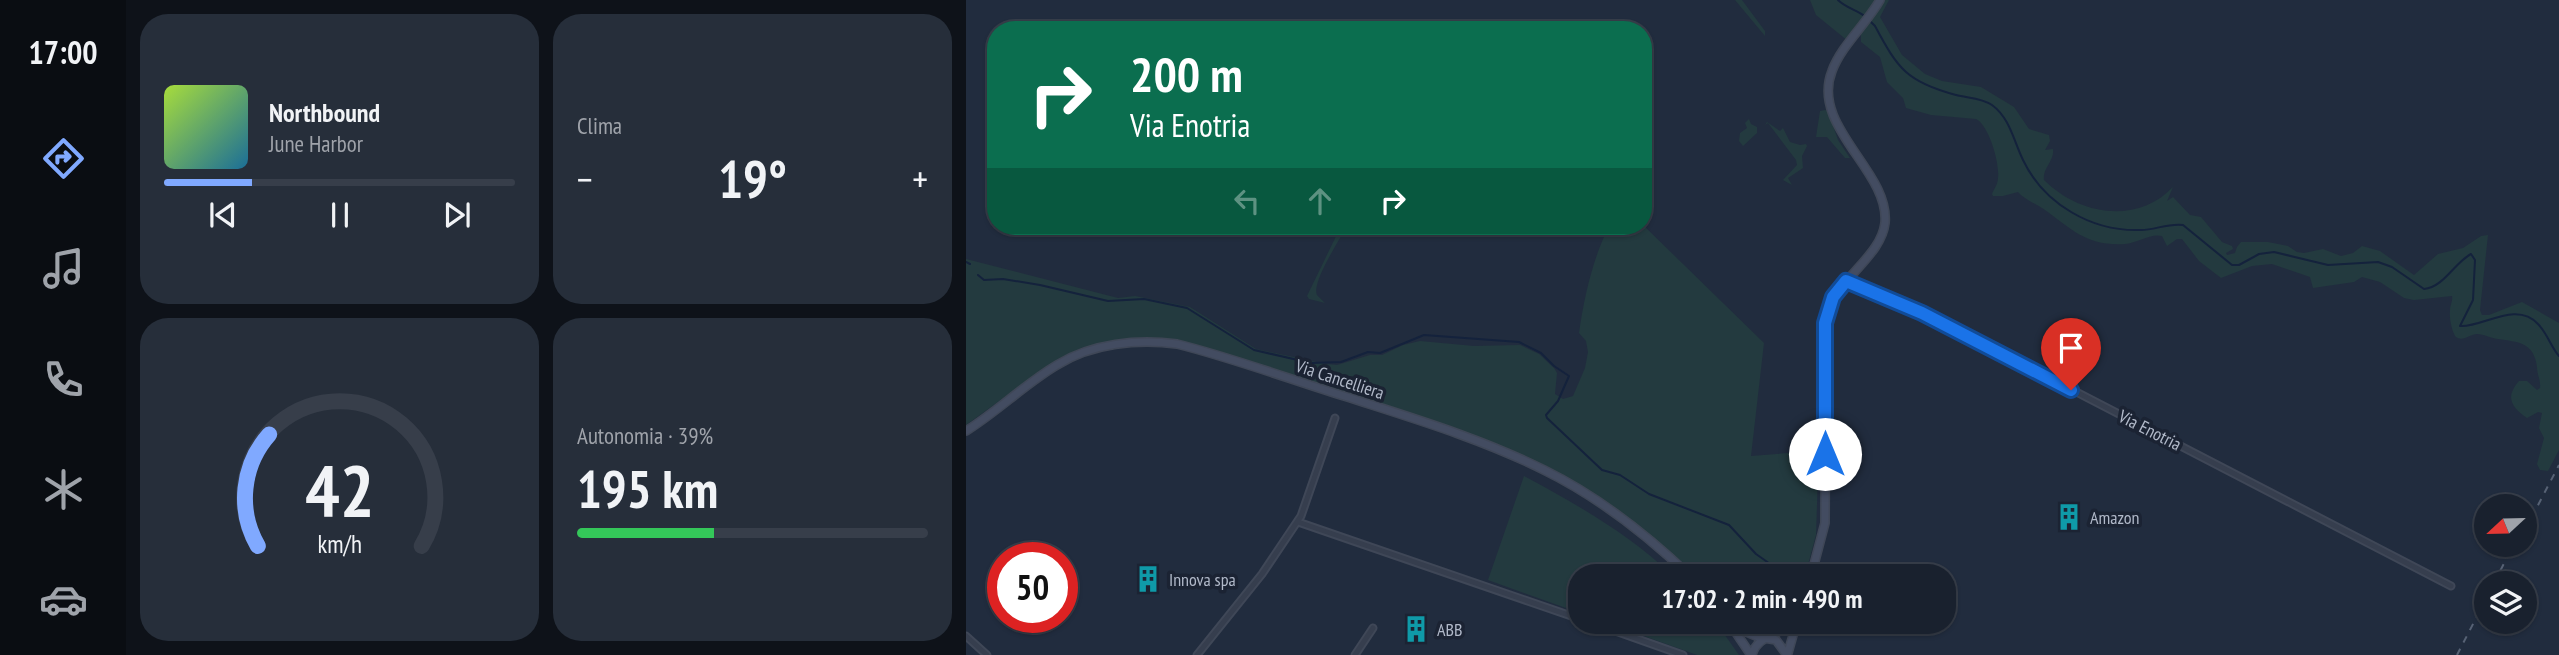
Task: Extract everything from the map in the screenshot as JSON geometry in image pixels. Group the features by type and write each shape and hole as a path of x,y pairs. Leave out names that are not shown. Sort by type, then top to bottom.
{"street":[{"path":"1815,564 1824,534 1825,520 1825,323 1833,297 1878,242 1885,221 1880,194 1844,136 1829,96 1829,79 1834,66 1880,0"},
{"name":"Via Enotria","path":"1846,281 1922,313 2451,586"},
{"name":"Via Cancelliera","path":"966,431 1052,368 1074,356 1133,342 1177,344 1452,431 1512,455 1566,482 1599,503 1677,564"},
{"path":"1197,655 1262,574 1298,522 1335,418"},
{"path":"1298,522 1568,615"},
{"path":"1355,655 1373,628"},
{"path":"1624,634 1683,655"},
{"path":"1737,634 1751,655 1757,643 1775,634"},
{"path":"1749,634 1778,641 1788,655"},
{"path":"1788,655 1793,634"},
{"path":"966,636 986,655"}],"green space":[{"path":"1735,0 1742,0 1765,31 1765,36"},
{"path":"1810,0 1877,0 1848,41 1816,15"},
{"path":"1885,0 1889,0 1880,17 1902,55 1925,74 1942,81 1981,87 2014,107 2029,129 2049,135 2050,141 2045,150 2053,149 2053,153 2044,180 2058,192 2091,208 2126,211 2143,207 2159,199 2173,187 2167,201 2173,197 2190,215 2201,217 2222,242 2232,246 2233,249 2226,253 2227,255 2235,253 2241,242 2268,242 2304,253 2323,249 2341,256 2353,253 2362,246 2380,251 2414,275 2438,254 2463,248 2481,236 2488,235 2480,310 2482,315 2489,315 2522,302 2559,323 2559,450 2548,471 2540,470 2537,464 2544,438 2539,428 2542,413 2538,412 2527,418 2517,410 2511,397 2519,381 2527,381 2537,390 2540,388 2532,352 2524,345 2482,335 2474,334 2461,339 2456,337 2450,317 2452,296 2414,300 2404,298 2380,282 2362,277 2354,282 2313,288 2310,277 2272,264 2252,266 2221,278 2199,261 2182,239 2177,239 2167,246 2162,236 2158,235 2125,244 2100,242 2072,230 2018,192 1993,196 1998,180 1997,164 1993,146 1981,123 1976,119 1931,115 1906,108 1903,98 1887,82 1880,57 1861,42 1861,33"},
{"path":"1820,111 1828,111 1838,140 1850,158 1845,158 1827,137 1816,137"},
{"path":"1749,119 1751,124 1757,127 1757,133 1743,146 1739,141 1740,133 1747,128 1745,123"},
{"path":"1767,122 1780,131 1783,128 1790,142 1807,146 1802,156 1803,168 1788,178 1792,185 1783,180 1797,165 1796,160 1768,123 1765,125"},
{"path":"1652,234 1764,343 1751,456 1801,452 1805,472 1818,474 1816,535 1808,564 1681,564 1642,529 1603,501 1561,475 1519,454 1430,420 1176,339 1084,347 1056,360 966,425 966,259 1118,298 1135,296 1190,307 1256,349 1326,364 1337,365 1370,355 1382,355 1403,345 1420,341 1474,346 1520,345 1539,354 1554,368 1557,373 1555,394 1563,399 1573,396 1585,368 1588,352 1586,341 1579,333 1598,251 1604,235"},
{"path":"1337,235 1342,235 1322,271 1316,289 1317,295 1325,303 1307,296"},
{"path":"1524,476 1602,521 1659,564 1568,564 1568,609 1488,580"},
{"path":"1638,634 1724,634 1739,655 1697,655"}],"waterway":[{"path":"1838,0 1866,17"},
{"path":"1870,21 1890,53 1915,79 1939,90 1984,101 1998,110 2007,123 2023,160 2043,190 2057,202 2088,220 2123,229 2146,230 2183,225 2232,265 2239,265 2259,254 2274,252 2328,265 2378,262 2392,267 2424,289 2437,284 2471,254 2475,260 2473,300 2460,326 2520,314 2538,324 2559,356"},
{"path":"966,262 970,264"},
{"path":"978,275 984,280 1003,279 1040,285 1108,301 1144,299 1187,308 1254,350 1311,363 1341,362 1368,352 1380,353 1424,335 1519,342 1541,353 1569,376 1558,401 1546,415 1547,418 1602,470 1620,475 1649,494 1729,525 1756,554 1770,564"}],"railway":[{"path":"2538,505 2559,465"},
{"path":"2500,571 2507,557"},
{"path":"2457,655 2474,622"}],"place":[{"name":"Amazon","path":"2069,517"},
{"name":"Innova spa","path":"1148,579"},
{"name":"ABB","path":"1416,629"}],"route":[{"path":"1825,454 1825,323 1833,297 1846,281 1922,313 2071,390"}]}
